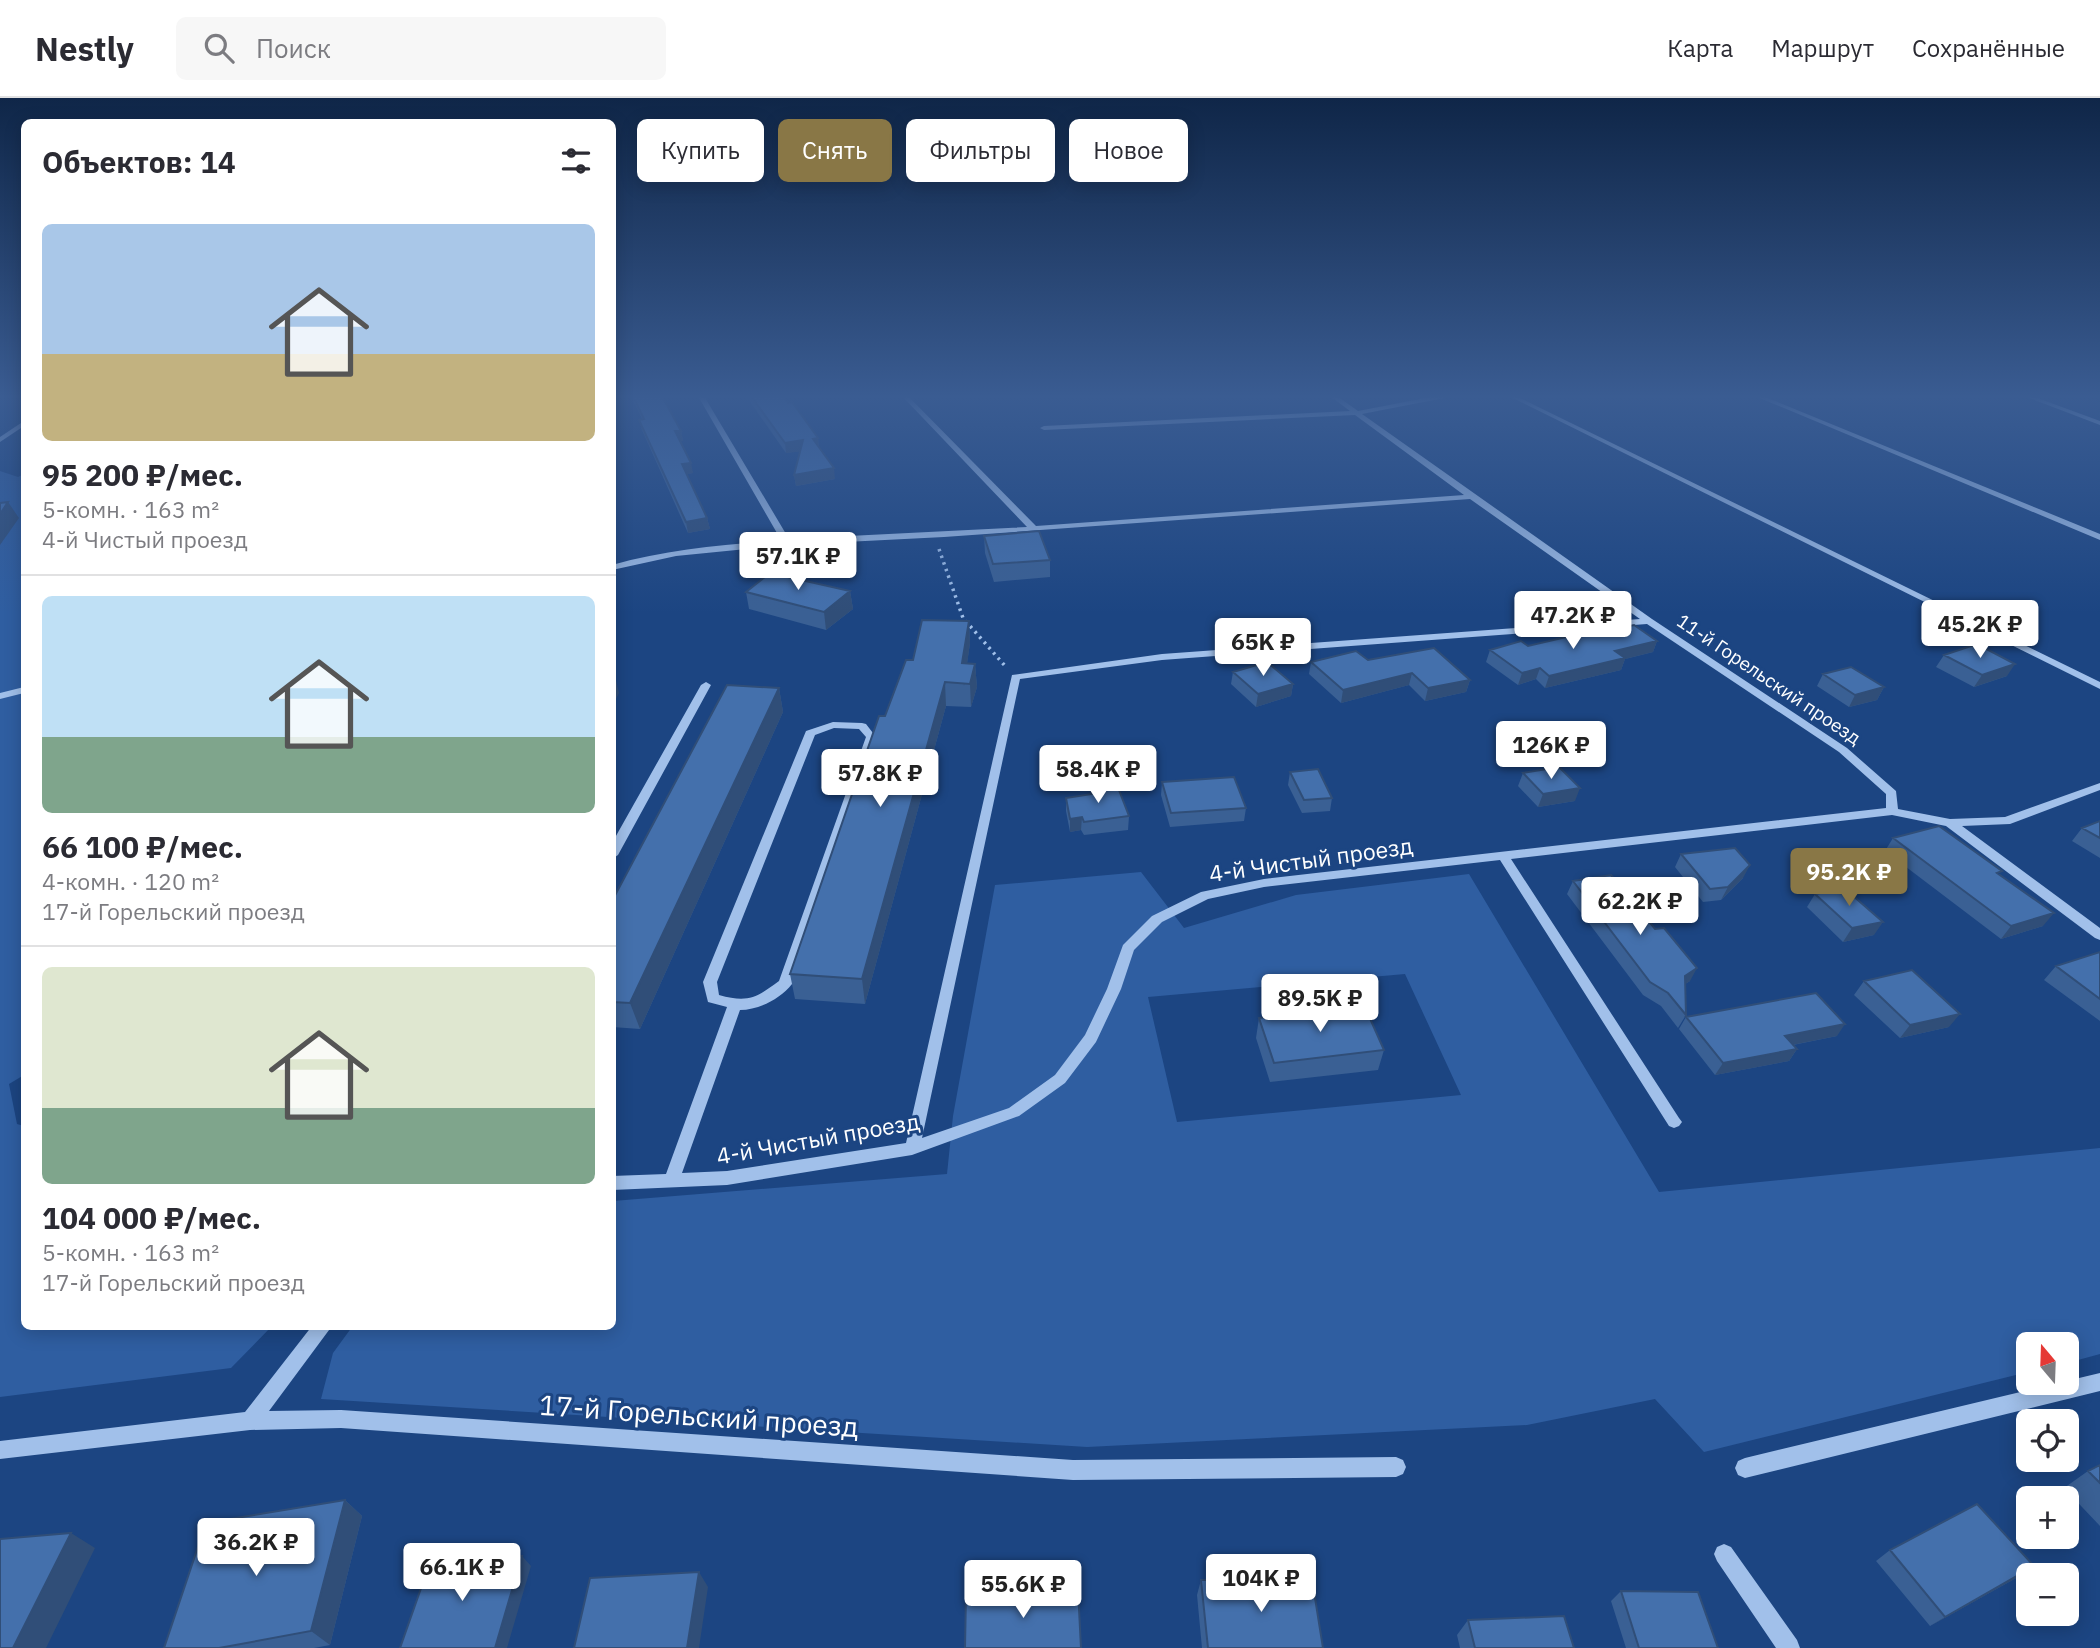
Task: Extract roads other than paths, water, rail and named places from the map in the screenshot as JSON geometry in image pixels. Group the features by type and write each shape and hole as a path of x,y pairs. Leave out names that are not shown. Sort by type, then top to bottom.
{"street":[{"path":"743,468 786,542"},
{"path":"975,468 1033,528"},
{"name":"11-й Горельский проезд","path":"1433,468 1649,621 1843,750 1892,793 1892,811"},
{"path":"1659,468 2100,686"},
{"path":"1933,468 2100,537"},
{"path":"616,567 634,561 706,550 786,542 934,535 1472,497"},
{"path":"912,1148 1016,677 1162,657 1649,621"},
{"path":"616,848 706,685"},
{"path":"0,696 21,691"},
{"path":"833,725 862,726 871,737 785,984 759,1004 735,1005 713,998 710,982 810,733 833,725"},
{"name":"4-й Чистый проезд","path":"616,1183 727,1178 912,1148 1014,1112 1060,1079 1091,1038 1114,989 1128,948 1157,919 1205,895 1264,883 1892,811 1950,823 2006,821 2100,786"},
{"path":"1950,823 2100,935"},
{"path":"1503,855 1674,1122"},
{"path":"671,1181 735,1005"},
{"path":"250,1421 320,1330"},
{"path":"1745,1468 2100,1382"},
{"name":"17-й Горельский проезд","path":"0,1450 250,1421 341,1419 1073,1471 1396,1467"},
{"path":"1724,1554 1789,1648"}]}
